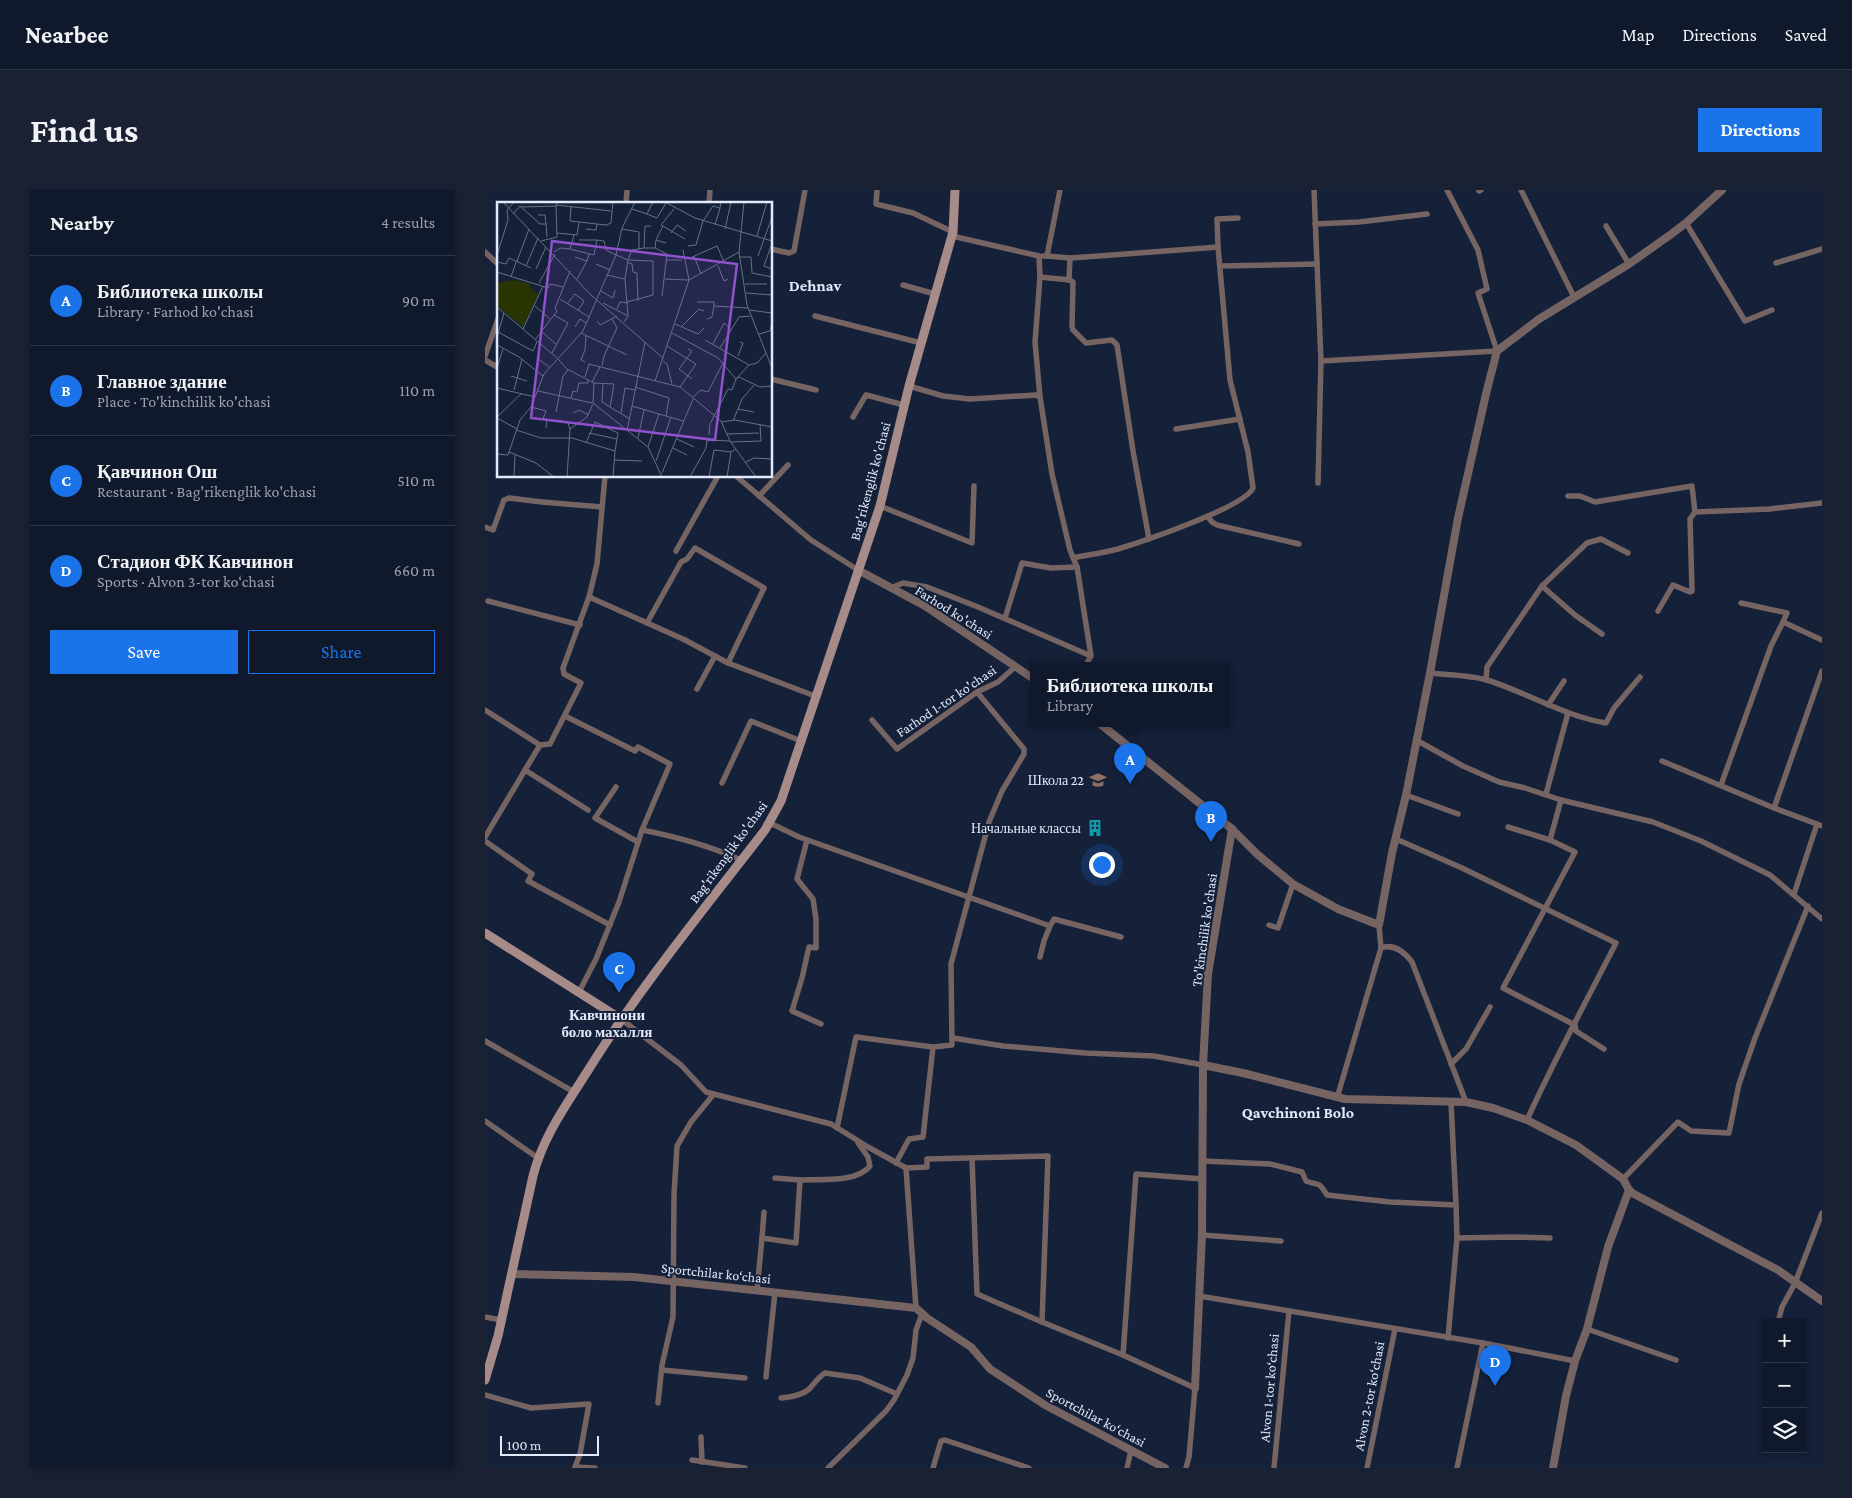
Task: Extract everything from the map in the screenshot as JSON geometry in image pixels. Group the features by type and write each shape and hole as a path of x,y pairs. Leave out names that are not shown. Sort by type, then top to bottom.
{"main road":[{"name":"Bag'rikenglik ko'chasi","path":"485,1380 513,1274 537,1158 548,1134 621,1019 769,823 781,801 880,506 909,386 953,234 955,190"},
{"path":"485,932 621,1019"}],"street":[{"path":"773,249 789,253 794,251 805,190"},
{"path":"877,190 876,204 913,213 953,234 1039,256 1070,258 1218,247"},
{"path":"1047,256 1060,190"},
{"path":"1313,190 1321,361 1318,483"},
{"path":"1337,1098 1381,948 1379,925 1391,853 1406,795 1458,518 1497,351 1478,292 1487,289 1479,250 1447,190"},
{"path":"1521,190 1574,297"},
{"path":"1321,361 1497,351 1539,319 1629,264 1686,223 1722,190"},
{"path":"1315,224 1359,222 1427,214"},
{"path":"1073,558 1117,550 1208,517 1249,494 1253,488 1251,466 1230,380 1218,247 1217,219 1239,218"},
{"path":"1686,223 1745,321 1772,310"},
{"path":"1606,226 1629,264"},
{"path":"1776,263 1822,249"},
{"path":"485,252 497,263"},
{"path":"1039,256 1040,276 1035,342 1040,397 1051,474 1077,567 1091,656 1088,662"},
{"path":"1069,280 1070,258"},
{"path":"1220,266 1317,264"},
{"path":"1040,276 1073,282 1073,330 1086,343 1112,340 1117,345 1149,539"},
{"path":"903,285 935,294"},
{"path":"815,316 921,343"},
{"path":"485,356 497,322"},
{"path":"485,360 497,367"},
{"path":"773,379 816,390"},
{"path":"909,386 943,396 970,399 1036,395 1040,397"},
{"path":"853,417 866,395 904,406"},
{"path":"1176,429 1240,418"},
{"path":"759,496 788,465"},
{"path":"485,710 540,745 550,744 565,716 581,683 564,674 563,668 580,625 597,564 605,478"},
{"path":"676,551 716,478"},
{"path":"738,478 811,540 858,570"},
{"path":"880,506 971,543 974,486"},
{"path":"1569,496 1580,496 1595,502 1692,486 1695,512 1690,519 1692,591 1690,592 1673,585 1658,611"},
{"path":"485,527 493,530 503,500 509,498 602,507"},
{"path":"1695,512 1770,509 1822,503"},
{"path":"1208,517 1217,525 1299,544"},
{"path":"1486,680 1487,667 1542,586 1587,543 1601,540 1628,553"},
{"path":"647,623 681,562 687,559 695,548 764,588 728,663"},
{"path":"1005,618 1022,563 1051,568 1077,567"},
{"name":"Farhod ko'chasi","path":"858,570 925,606 1030,676"},
{"path":"891,588 903,583 927,587 1005,618 1091,656"},
{"path":"1542,586 1575,615 1602,634"},
{"path":"589,597 728,663 815,696"},
{"path":"488,601 580,625"},
{"path":"1721,785 1771,646 1787,613 1741,604"},
{"path":"1783,622 1822,640"},
{"path":"697,689 715,656"},
{"name":"Farhod 1-tor ko'chasi","path":"872,720 897,749 977,692 998,682 1015,667"},
{"path":"1774,808 1822,672"},
{"path":"1430,673 1486,680 1569,713 1589,720 1606,723 1614,708 1640,677"},
{"path":"1548,705 1564,681"},
{"path":"837,1128 856,1037 933,1047 952,1045 951,964 989,822 1002,791 1024,754 1024,749 977,692"},
{"path":"1546,794 1569,713"},
{"path":"565,716 635,751 638,747 670,764 642,830 610,925 579,992"},
{"path":"722,783 751,721 801,741"},
{"path":"1104,727 1232,829 1257,854 1293,884 1338,909 1379,925"},
{"path":"1416,740 1463,766 1499,782 1546,794 1561,800 1653,822 1701,841 1770,875 1822,919"},
{"path":"540,745 485,839 532,874 528,881 610,925"},
{"path":"1662,761 1819,825 1794,894"},
{"path":"525,770 588,810"},
{"path":"616,787 595,818 638,842"},
{"path":"1406,795 1458,814"},
{"path":"1549,840 1561,800"},
{"path":"769,823 807,840 1050,926"},
{"path":"1508,827 1549,840 1575,852 1503,988 1575,1025"},
{"name":"To'kinchilik ko'chasi","path":"1195,1388 1202,1236 1203,1065 1208,974 1232,829"},
{"path":"642,830 682,838 712,847 741,860"},
{"path":"1396,839 1463,868 1615,943 1575,1025 1549,1071 1527,1120"},
{"path":"807,840 797,880 813,900 817,940 815,948 809,947 792,1011 821,1024"},
{"path":"1269,925 1278,928 1293,884"},
{"path":"1623,1179 1678,1122 1691,1131 1729,1133 1739,1084 1755,1038 1808,906"},
{"path":"1041,957 1044,941 1054,919 1121,937"},
{"path":"1381,948 1390,946 1397,949 1412,962 1465,1102"},
{"path":"1451,1064 1466,1049 1490,1007"},
{"path":"621,1019 681,1064 706,1092 831,1124 906,1168 927,1167 927,1159 1048,1156 1042,1322"},
{"path":"1575,1025 1576,1031 1604,1049"},
{"path":"953,1038 1012,1047 1154,1056 1243,1073 1337,1098 1465,1102 1493,1108 1527,1120 1576,1146 1623,1179 1629,1190 1777,1270 1822,1301"},
{"path":"485,1041 574,1092"},
{"path":"896,1162 909,1139 923,1138 933,1047"},
{"path":"658,1403 662,1370 673,1317 674,1195 677,1146 691,1122 713,1095"},
{"path":"1448,1338 1457,1238 1451,1102"},
{"path":"485,1121 537,1158"},
{"path":"775,1178 800,1180 834,1179 855,1176 865,1172 870,1166 868,1157 856,1140"},
{"path":"972,1158 977,1294 1123,1355 1195,1388 1189,1457 1186,1468"},
{"path":"1203,1161 1270,1164 1302,1172 1306,1181 1319,1183 1323,1186 1327,1195 1390,1202 1456,1205"},
{"path":"828,1468 886,1411 907,1375 913,1358 919,1311 906,1168"},
{"path":"1123,1355 1136,1174 1203,1179"},
{"path":"762,1238 796,1243 800,1180"},
{"path":"1553,1468 1565,1396 1587,1329 1608,1247 1629,1190"},
{"path":"757,1290 764,1212"},
{"path":"1779,1318 1782,1307 1795,1283 1822,1213"},
{"path":"1202,1236 1281,1241"},
{"path":"1457,1238 1549,1238"},
{"name":"Sportchilar ko‘chasi","path":"513,1274 634,1277 775,1292 919,1311 971,1347 990,1368 1045,1405 1165,1468"},
{"path":"766,1377 775,1292"},
{"path":"1199,1296 1483,1343 1575,1361"},
{"name":"Alvon 1-tor ko‘chasi","path":"1274,1468 1289,1311"},
{"path":"485,1316 501,1320"},
{"name":"Alvon 2-tor ko‘chasi","path":"1367,1468 1395,1329"},
{"path":"1587,1329 1676,1360"},
{"path":"1457,1468 1483,1343"},
{"path":"662,1370 745,1378"},
{"path":"781,1398 798,1395 810,1388 814,1381 825,1373 860,1378 897,1394"},
{"path":"485,1395 531,1408 589,1404 580,1454 575,1466 595,1468"},
{"path":"701,1437 701,1462"},
{"path":"933,1468 941,1441 945,1440 1029,1468"},
{"path":"1127,1468 1131,1450"},
{"path":"692,1460 745,1468"}],"place":[{"name":"Школа 22","path":"1098,780"},
{"name":"Библиотека школы","path":"1130,784"},
{"name":"Начальные классы","path":"1095,828"},
{"name":"Главное здание","path":"1211,842"},
{"name":"Қавчинон Ош","path":"619,993"},
{"name":"Стадион ФК Кавчинон","path":"1495,1386"}],"district":[{"name":"Dehnav","path":"815,285"},
{"name":"Кавчинони боло махалля","path":"607,1024"},
{"name":"Qavchinoni Bolo","path":"1298,1112"}]}
